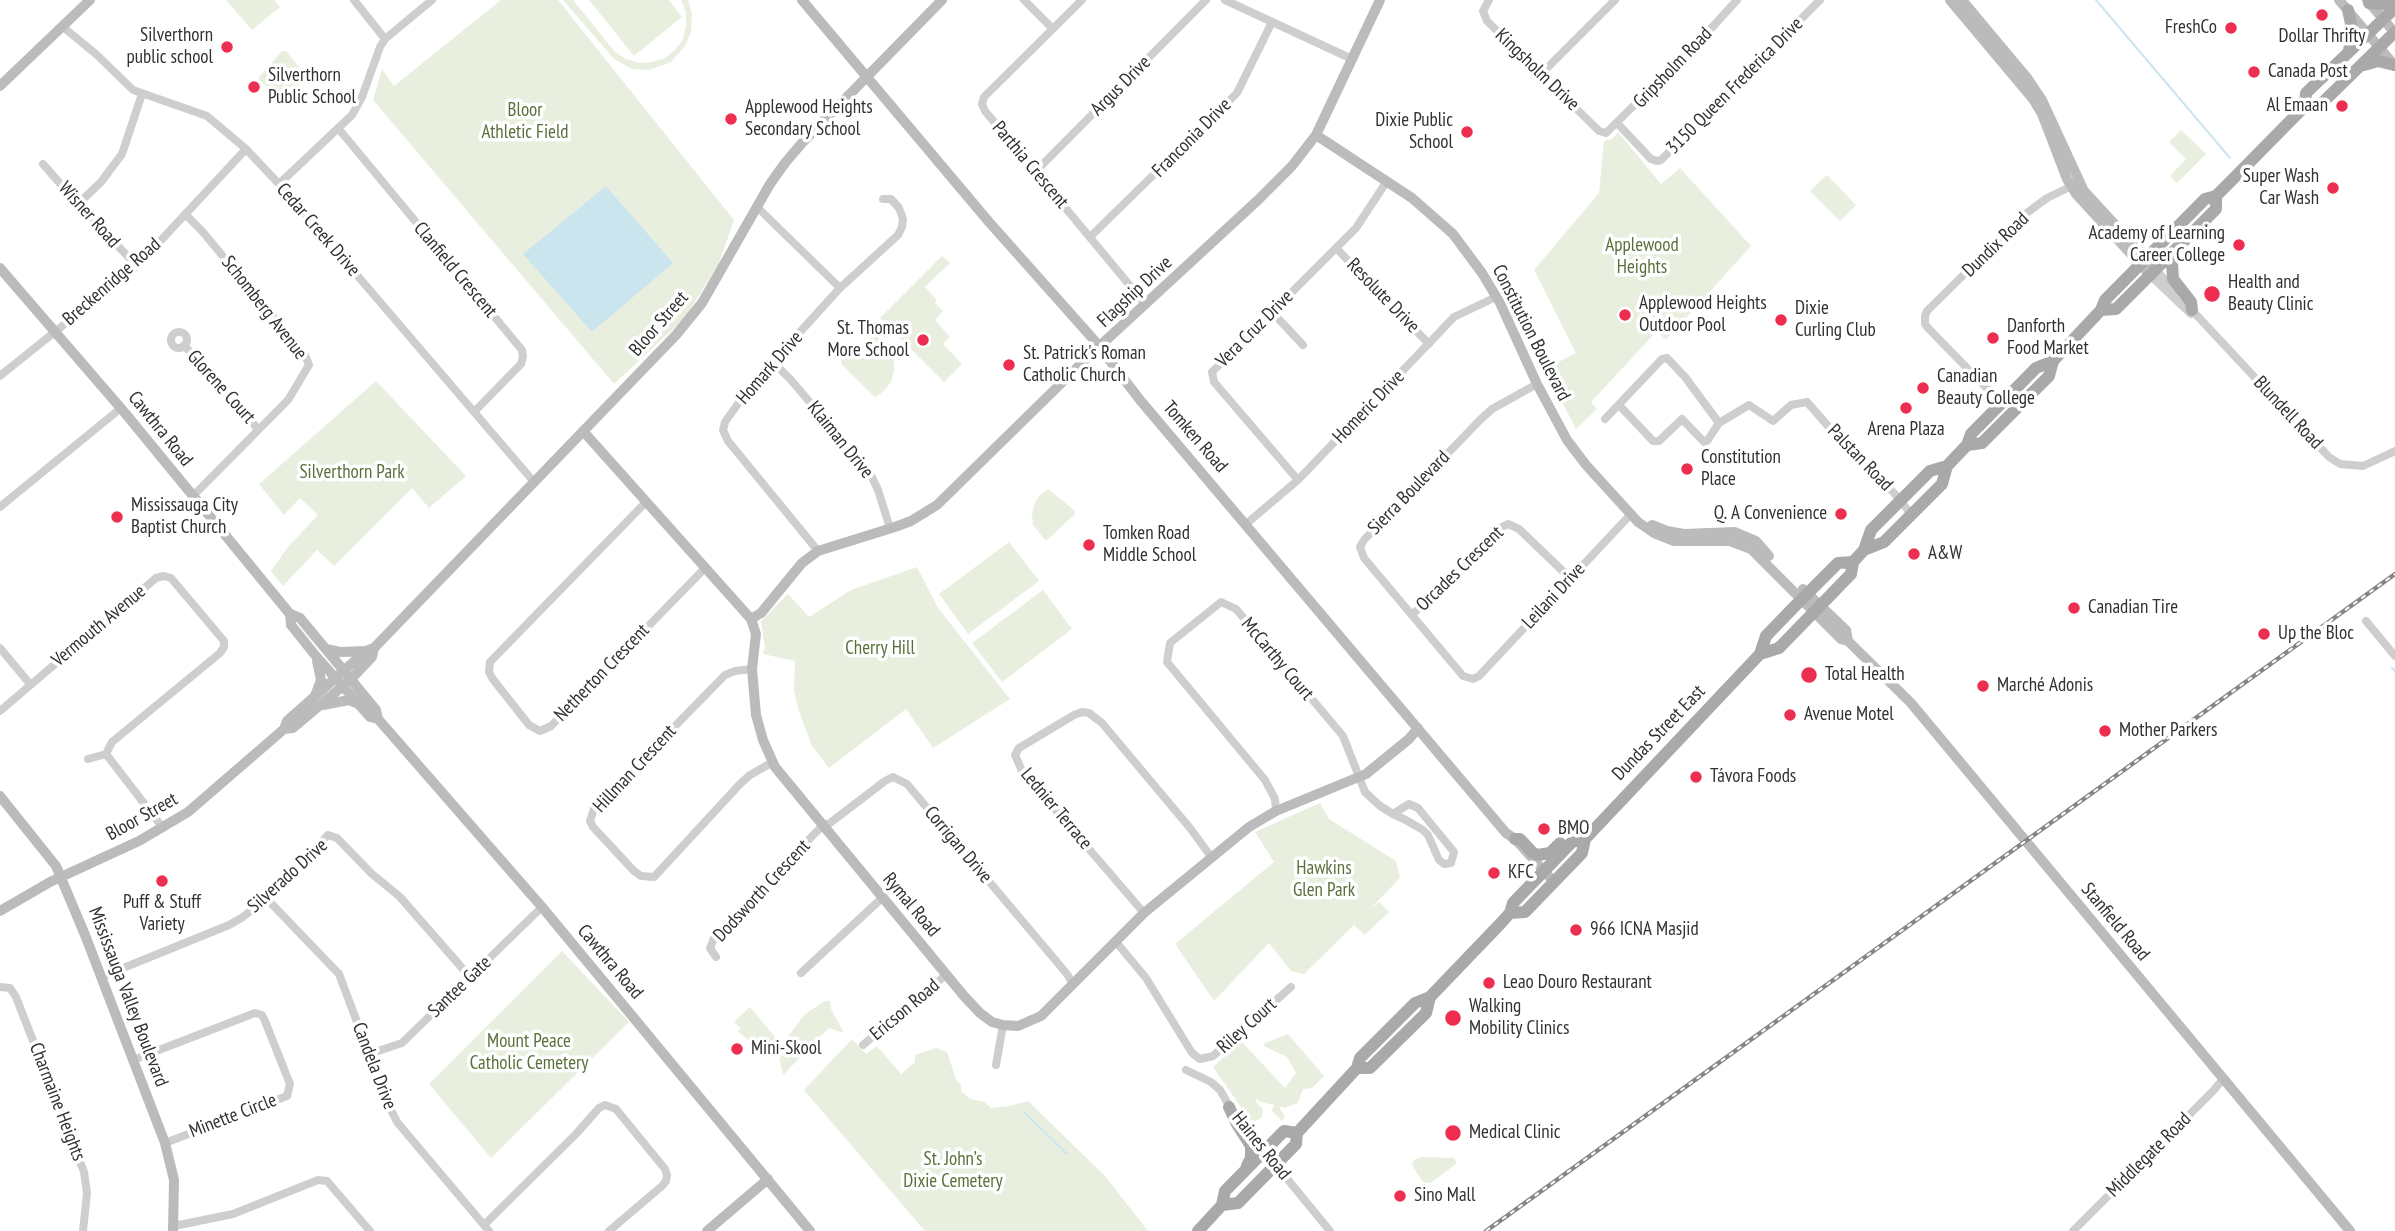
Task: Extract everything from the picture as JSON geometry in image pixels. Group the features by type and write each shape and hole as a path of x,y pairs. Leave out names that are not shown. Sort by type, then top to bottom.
{"main road":[{"path":"2368,1 2395,6"},
{"path":"2343,5 2353,33 2348,53"},
{"name":"Dundas Street East","path":"1864,550 1884,542 1942,484 1947,466 1967,445 1971,434 2036,369 2053,361 2101,310 2105,300 2205,199 2216,196 2305,106 2306,93 2395,6"},
{"name":"Dundas Street East","path":"2305,106 2319,106 2395,33"},
{"path":"2360,66 2378,61 2394,66"},
{"name":"Dundas Street East","path":"2101,310 2116,309 2216,209 2216,196"},
{"path":"2186,239 2174,258 2172,273 2175,285 2192,302 2195,313"},
{"name":"Dundas Street East","path":"1967,445 1982,443 2049,376 2053,361"},
{"name":"Dundas Street East","path":"1760,654 1779,648 1818,609 1851,575 1853,562 1864,550 1871,530 1930,471 1947,466"},
{"name":"Dundas Street East","path":"1222,1205 1238,1203 1296,1143 1297,1133 1357,1068 1370,1069 1426,1013 1430,997 1510,913 1513,903 1578,841 1760,654 1766,636 1805,596 1838,563 1853,562"},
{"path":"1511,836 1520,839 1533,853 1541,855 1550,853 1563,840 1578,841"},
{"name":"Dundas Street East","path":"1510,913 1525,912 1551,885 1581,853 1578,841"},
{"path":"1229,1107 1251,1146 1251,1158 1239,1176"},
{"name":"Dundas Street East","path":"1198,1231 1222,1205 1226,1191 1284,1131 1297,1133"}],"street":[{"path":"0,86 90,0"},
{"path":"354,0 385,39"},
{"path":"279,184 352,115 385,39 432,0"},
{"name":"Tomken Road","path":"802,0 1551,885"},
{"name":"Bloor Street","path":"0,911 61,877 163,828 188,812 285,729 293,728 690,319 771,184 802,143 942,0"},
{"path":"1024,0 1053,29"},
{"name":"Parthia Crescent","path":"1082,0 984,97 982,104 985,111 1146,305"},
{"name":"Argus Drive","path":"1036,172 1206,0"},
{"path":"1225,0 1352,59"},
{"name":"Flagship Drive","path":"751,619 761,613 802,563 818,551 911,521 937,505 1099,348 1258,200 1292,166 1315,135 1380,0"},
{"name":"Kingsholm Drive","path":"1489,0 1483,10 1487,21 1599,131 1606,133"},
{"path":"1541,74 1615,0"},
{"name":"Gripsholm Road","path":"1606,133 1618,124 1737,0"},
{"name":"3150 Queen Frederica Drive","path":"1618,124 1651,159 1661,160 1820,0"},
{"path":"1950,0 2042,114 2085,206 2153,272"},
{"path":"1962,0 2028,79 2042,100 2075,185"},
{"path":"2368,1 2395,33"},
{"path":"2343,5 2394,66"},
{"name":"Franconia Drive","path":"1090,237 1237,93 1272,22"},
{"name":"Cedar Creek Drive","path":"63,27 133,90 207,116 246,149 534,482"},
{"path":"78,204 107,176 122,155 142,94"},
{"name":"Clanfield Crescent","path":"338,128 522,350 521,363 475,411"},
{"name":"Constitution Boulevard","path":"1315,135 1423,206 1453,234 1482,272 1496,297 1559,427 1577,455 1631,514 1667,531 1701,534 1735,532 1745,535 1756,541 1805,596"},
{"name":"Breckenridge Road","path":"0,376 137,265 246,149"},
{"name":"Wisner Road","path":"43,164 137,265"},
{"name":"Vera Cruz Drive","path":"1298,480 1212,377 1215,368 1364,219 1387,181"},
{"name":"Dundix Road","path":"2002,403 1928,328 1925,320 1927,311 2024,215 2047,198 2075,185"},
{"name":"Homark Drive","path":"818,551 724,435 725,422 773,362 840,288 898,235 902,227 899,208 891,199 883,199"},
{"path":"757,207 840,288"},
{"name":"Schomberg Avenue","path":"185,214 308,360 308,369 288,400 192,497"},
{"name":"Resolute Drive","path":"1336,248 1429,344"},
{"name":"Cawthra Road","path":"0,268 121,408 290,614 300,618 326,649 358,704 370,717 378,719"},
{"name":"Blundell Road","path":"2153,272 2190,314 2195,313 2329,457 2340,464 2363,466 2395,451"},
{"name":"Homeric Drive","path":"1246,524 1298,480 1458,314 1496,297"},
{"path":"1272,312 1303,345"},
{"name":"Glorene Court","path":"184,345 258,429"},
{"path":"1605,419 1662,359 1667,358 1719,422 1704,442 1686,421 1679,420 1656,442 1643,432 1619,405"},
{"name":"Klaiman Drive","path":"773,362 792,380 870,473 890,528"},
{"name":"Sierra Boulevard","path":"1476,678 1463,676 1364,558 1360,547 1480,420 1492,409 1537,384"},
{"name":"Palstan Road","path":"1719,422 1749,405 1773,421 1791,405 1807,402 1911,514"},
{"path":"2002,403 2011,414"},
{"path":"0,507 121,408"},
{"path":"583,431 751,619"},
{"name":"Netherton Crescent","path":"646,502 490,662 489,672 492,678 529,725 540,731 551,726 705,568"},
{"name":"Leilani Drive","path":"1476,678 1631,514"},
{"name":"Orcades Crescent","path":"1412,615 1508,524 1519,529 1571,579"},
{"name":"Vermouth Avenue","path":"0,710 156,578 171,578 224,641 224,647 112,742 106,754"},
{"name":"Stanfield Road","path":"1805,596 1841,639 1848,641 1884,674 1936,730 2110,944 2350,1231"},
{"name":"McCarthy Court","path":"1276,811 1275,799 1265,780 1167,662 1170,643 1221,601 1236,609 1343,736 1359,775"},
{"name":"Cawthra Road","path":"290,614 291,625 316,655 376,710 378,719 541,906 810,1231"},
{"name":"Rymal Road","path":"751,619 756,634 752,669 756,715 773,762 881,898 980,1013 1003,1025"},
{"path":"2366,621 2395,656"},
{"path":"0,648 30,684"},
{"path":"326,649 340,652 370,650"},
{"path":"316,655 321,680 318,701 349,700 358,704"},
{"name":"Hillman Crescent","path":"752,669 725,675 594,809 590,821 634,871 641,876 654,877 750,775 773,762"},
{"name":"Lednier Terrace","path":"1144,913 1022,771 1015,755 1019,748 1074,715 1089,713 1102,723 1120,744 1212,858"},
{"path":"996,1065 1003,1025 1018,1026 1034,1021 1144,913 1249,827 1276,811 1359,775 1417,726"},
{"path":"88,759 106,754 163,828"},
{"path":"1359,775 1365,792 1380,806 1393,814 1423,830 1429,835 1439,860 1444,864 1451,863 1454,852 1418,808 1413,804 1404,805 1393,814"},
{"name":"Corrigan Drive","path":"822,826 830,823 885,781 898,778 926,807 1073,984"},
{"name":"Mississauga Valley Boulevard","path":"0,796 43,848 61,877 166,1143 174,1180 174,1229"},
{"name":"Dodsworth Crescent","path":"716,957 710,948 714,938 822,826"},
{"name":"Silverado Drive","path":"101,977 229,925 266,898 328,835 337,838 371,873 400,897 470,977"},
{"name":"Candela Drive","path":"266,898 339,974 369,1054 373,1073 397,1122 486,1228"},
{"path":"801,973 881,898"},
{"name":"Santee Gate","path":"369,1054 402,1043 541,906"},
{"name":"Riley Court","path":"1116,942 1146,978 1192,1053 1200,1059 1213,1056 1291,986"},
{"name":"Ericson Road","path":"863,1045 947,974"},
{"name":"Charmaine Heights","path":"0,987 10,988 16,997 84,1172 87,1193 83,1231"},
{"name":"Minette Circle","path":"133,1059 255,1013 262,1015 265,1021 290,1084 287,1096 166,1143"},
{"name":"Haines Road","path":"1186,1070 1211,1082 1220,1090 1229,1107 1330,1231"},
{"name":"Middlegate Road","path":"2073,1231 2224,1078"},
{"path":"486,1228 599,1108 605,1105 616,1109 667,1175 662,1186 609,1231"},
{"path":"174,1229 233,1214 318,1180 327,1181 370,1231"},
{"path":"707,1231 768,1180"}],"green space":[{"path":"226,0 274,0 280,7 252,30"},
{"name":"Bloor Athletic Field","path":"501,0 558,0 734,220 719,263 685,318 614,384 373,100 382,69 394,86"},
{"path":"563,0 573,0 615,52 639,63 665,58 683,39 686,12 681,0 688,0 692,15 691,32 685,46 671,62 649,70 632,69 614,59"},
{"path":"589,0 669,0 682,17 634,56"},
{"path":"282,51 286,51 306,76 296,87 282,92 268,88 258,78"},
{"path":"2181,130 2206,154 2177,183 2170,176 2186,159 2169,142"},
{"name":"Applewood Heights","path":"1618,132 1661,184 1680,168 1751,246 1666,340 1657,331 1591,402 1597,409 1576,429 1545,369 1576,353 1534,270 1599,193 1604,141 1612,139"},
{"path":"1827,175 1856,205 1840,221 1810,191"},
{"path":"942,256 950,263 925,287 943,311 935,320 950,337 943,344 962,364 944,382 880,318"},
{"path":"874,335 890,349 894,360 891,382 875,397 841,364 841,360"},
{"name":"Silverthorn Park","path":"376,381 466,476 429,508 412,488 334,566 317,550 283,586 271,571 288,547 318,515 300,498 284,515 259,484"},
{"path":"1048,489 1074,510 1075,514 1046,541 1033,525 1032,515 1039,496"},
{"path":"1009,542 1039,581 968,634 939,594"},
{"name":"Cherry Hill","path":"917,567 938,608 1010,699 933,748 906,709 829,768 812,746 799,712 794,691 795,661 763,654 765,648 761,621 788,594 809,617 851,590"},
{"path":"1043,590 1072,629 1002,682 972,643"},
{"name":"Hawkins Glen Park","path":"1320,803 1329,819 1396,861 1400,878 1371,908 1379,902 1389,912 1365,935 1354,925 1304,974 1291,971 1269,943 1214,1001 1175,944 1274,862 1255,832"},
{"name":"Mount Peace Catholic Cemetery","path":"562,951 629,1022 491,1158 429,1084"},
{"path":"825,1001 830,1001 831,1009 844,1033 829,1028 783,1075 779,1056 786,1051 787,1038 805,1014"},
{"path":"750,1007 780,1043 766,1057 738,1031 741,1028 734,1022"},
{"path":"1288,1034 1324,1076 1312,1088 1303,1089 1298,1103 1284,1108 1279,1106 1285,1117 1282,1121 1272,1111 1274,1105 1255,1098 1263,1109 1262,1117 1256,1121 1250,1120 1213,1067 1241,1041 1285,1088 1296,1073 1287,1057 1264,1046 1265,1043"},
{"name":"St. John’s Dixie Cemetery","path":"852,1039 866,1054 877,1046 901,1074 915,1062 915,1055 936,1048 947,1052 961,1091 970,1099 985,1102 991,1108 1028,1101 1105,1176 1148,1231 925,1231 804,1090"},
{"path":"1421,1157 1454,1158 1457,1163 1432,1182 1426,1183 1412,1165 1414,1160"}],"water":[{"path":"606,186 673,263 592,332 523,254"}],"waterway":[{"path":"2096,0 2230,158"},
{"path":"2392,668 2395,671"},
{"path":"1024,1112 1067,1154"}],"railway":[{"path":"1486,1231 2395,574"}],"place":[{"name":"Dollar Thrifty","path":"2322,15"},
{"name":"FreshCo","path":"2231,28"},
{"name":"Silverthorn public school","path":"227,47"},
{"name":"Canada Post","path":"2254,72"},
{"name":"Silverthorn Public School","path":"254,87"},
{"name":"Al Emaan","path":"2342,106"},
{"name":"Applewood Heights Secondary School","path":"731,119"},
{"name":"Dixie Public School","path":"1467,132"},
{"name":"Super Wash Car Wash","path":"2333,188"},
{"name":"Academy of Learning Career College","path":"2239,245"},
{"name":"Health and Beauty Clinic","path":"2212,294"},
{"name":"Applewood Heights Outdoor Pool","path":"1625,315"},
{"name":"Dixie Curling Club","path":"1781,320"},
{"name":"Danforth Food Market","path":"1993,338"},
{"name":"St. Thomas More School","path":"923,340"},
{"name":"St. Patrick's Roman Catholic Church","path":"1009,365"},
{"name":"Canadian Beauty College","path":"1923,388"},
{"name":"Arena Plaza","path":"1906,408"},
{"name":"Constitution Place","path":"1687,469"},
{"name":"Q. A Convenience","path":"1841,514"},
{"name":"Mississauga City Baptist Church","path":"117,517"},
{"name":"Tomken Road Middle School","path":"1089,545"},
{"name":"A&W","path":"1914,554"},
{"name":"Canadian Tire","path":"2074,608"},
{"name":"Up the Bloc","path":"2264,634"},
{"name":"Total Health","path":"1809,675"},
{"name":"Marché Adonis","path":"1983,686"},
{"name":"Avenue Motel","path":"1790,715"},
{"name":"Mother Parkers","path":"2105,731"},
{"name":"Távora Foods","path":"1696,777"},
{"name":"BMO","path":"1544,829"},
{"name":"KFC","path":"1494,873"},
{"name":"Puff & Stuff Variety","path":"162,881"},
{"name":"966 ICNA Masjid","path":"1576,930"},
{"name":"Leao Douro Restaurant","path":"1489,983"},
{"name":"Walking Mobility Clinics","path":"1453,1018"},
{"name":"Mini-Skool","path":"737,1049"},
{"name":"Medical Clinic","path":"1453,1133"},
{"name":"Sino Mall","path":"1400,1196"}]}
